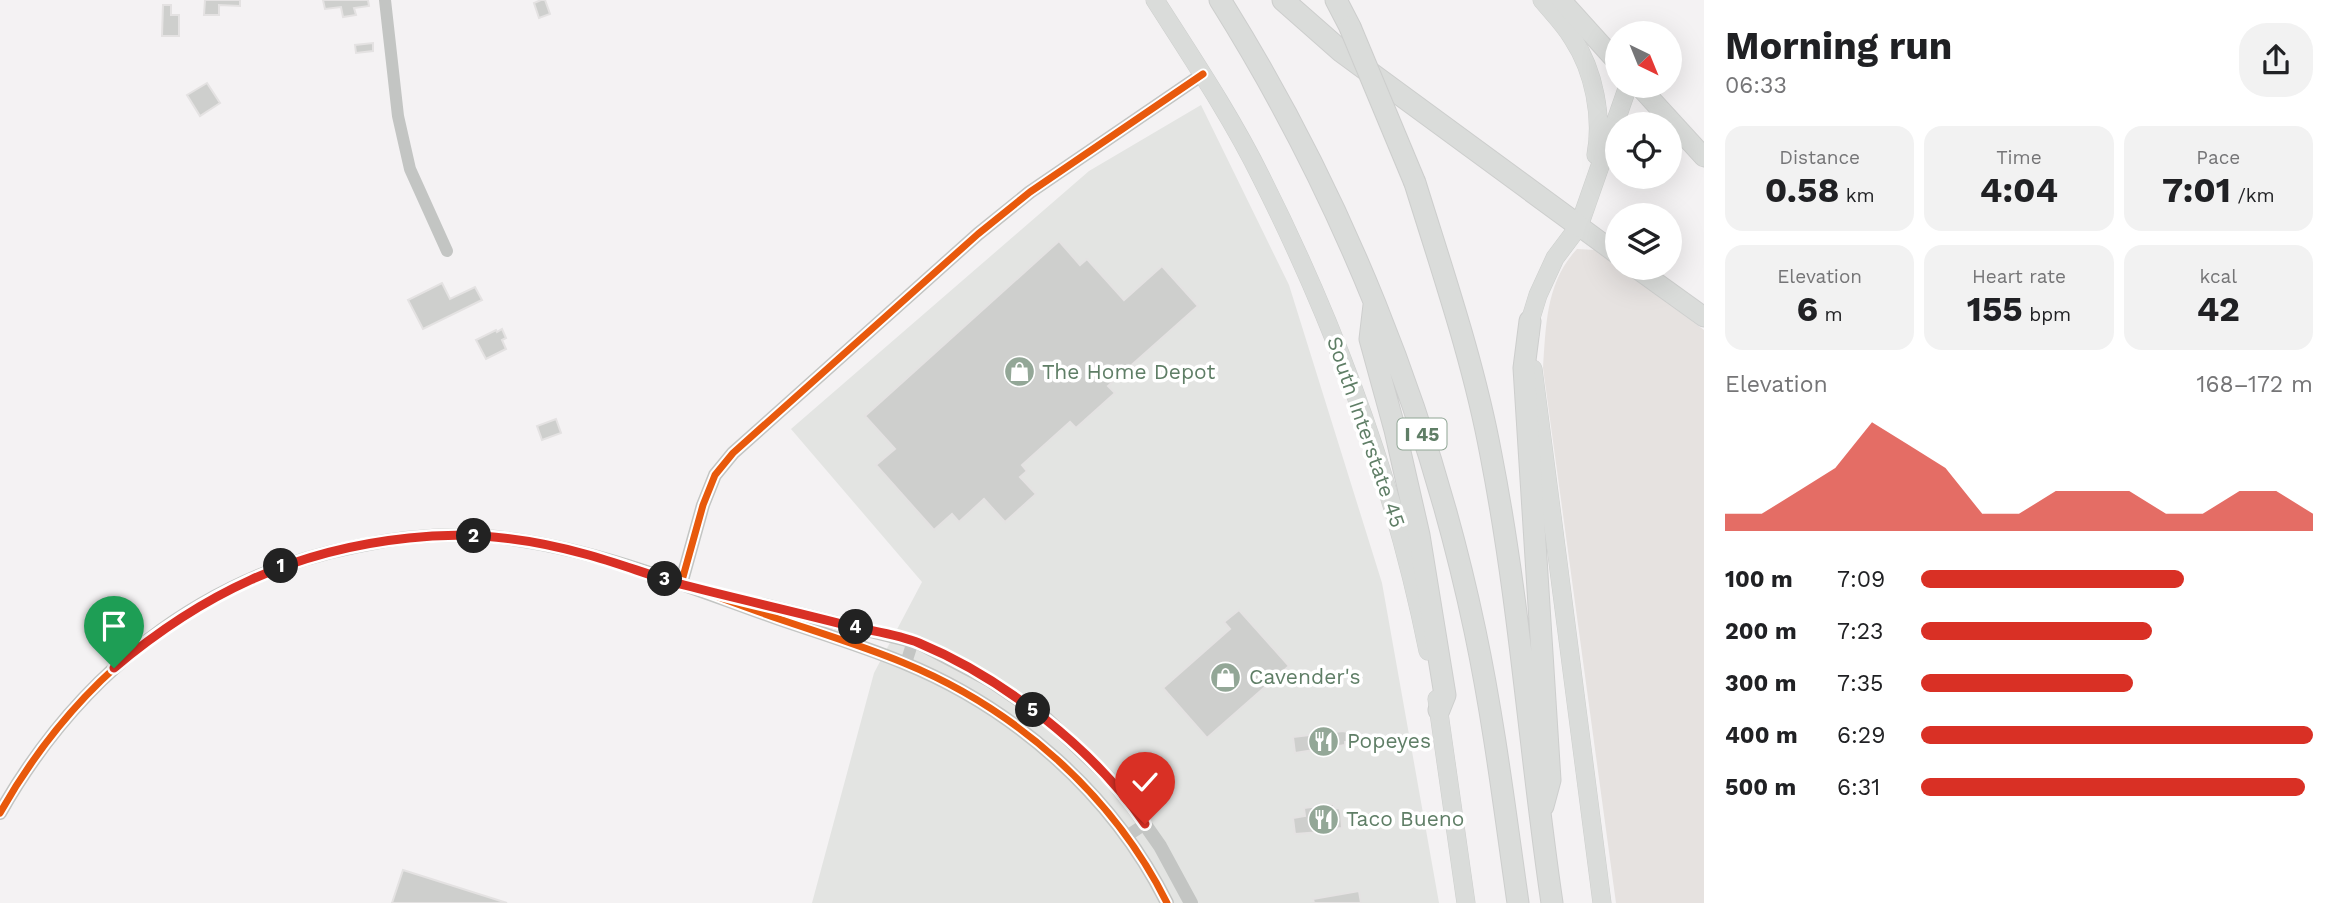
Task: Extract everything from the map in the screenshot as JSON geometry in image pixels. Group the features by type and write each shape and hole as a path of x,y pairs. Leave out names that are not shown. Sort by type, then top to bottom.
{"highway":[{"name":"I 45","path":"1220,0 1274,91 1318,176 1374,303 1425,442 1464,582 1492,724 1518,903"},
{"path":"1283,0 1342,52 1579,226"},
{"path":"1336,0 1350,27 1415,183 1457,318 1491,453 1516,605 1552,903"},
{"path":"1374,303 1370,339 1398,441 1419,535 1445,695 1439,710"},
{"path":"1530,321 1524,368 1550,780 1540,818"}],"main road":[{"name":"South Interstate 45","path":"1155,0 1203,74 1261,175 1319,297 1352,383 1386,482 1415,587 1439,710 1466,903"},
{"path":"1542,0 1573,37 1585,60 1596,101 1599,139 1588,196"},
{"path":"1561,0 1605,49"},
{"path":"1602,903 1534,374 1530,321 1545,276 1579,226 1624,98"},
{"path":"1650,98 1704,158"},
{"path":"1579,226 1605,245"},
{"path":"1653,280 1704,317"}],"street":[{"path":"385,0 398,116 410,169 447,251"},
{"path":"681,584 707,495 715,475 733,453 978,234 1030,192 1203,74"},
{"path":"0,813 29,766 63,720 114,668 190,610 245,581 294,561 335,550 397,539 441,535 479,536 552,546 681,584 913,641 989,680 1046,719 1108,777 1145,824 1191,903"},
{"path":"681,584 906,663 972,696 1021,729 1075,775 1127,836 1149,868 1167,903"},
{"path":"906,663 913,641"},
{"path":"1127,836 1145,824"}],"shaded area":[{"path":"1201,105 1289,285 1382,583 1439,903 812,903 874,673 922,582 791,429 1089,171"},
{"path":"1577,249 1596,250 1605,257 1605,280 1636,280 1704,330 1704,903 1616,903 1543,368 1549,305 1559,275"}],"building":[{"path":"205,0 240,0 240,6 219,5 219,15 204,15"},
{"path":"323,0 368,0 369,6 354,8 356,15 343,17 341,7 325,9"},
{"path":"545,0 550,14 539,18 534,3"},
{"path":"163,5 171,5 171,15 179,15 179,36 162,36"},
{"path":"373,43 373,51 356,53 355,45"},
{"path":"207,83 220,103 200,116 187,95"},
{"name":"The Home Depot","path":"1059,241 1080,265 1087,259 1124,300 1162,266 1198,306 1108,386 1115,393 1076,428 1070,422 1022,465 1027,471 1020,477 1036,494 1005,522 984,499 959,522 952,514 934,530 876,465 895,449 865,416"},
{"path":"442,283 450,299 475,287 482,300 423,329 408,300"},
{"path":"502,329 506,338 502,340 506,349 486,359 476,340"},
{"path":"556,419 561,433 542,440 537,426"},
{"name":"Cavender's","path":"1239,610 1289,666 1207,738 1163,688 1230,629 1224,622"},
{"path":"1347,732 1348,742 1345,742 1345,745 1295,753 1293,737"},
{"path":"1334,804 1334,809 1339,808 1341,813 1342,828 1295,834 1293,818 1305,816 1304,808"},
{"path":"403,870 507,903 392,903"},
{"path":"1359,891 1361,903 1314,903 1313,899"}],"cycle path":[{"path":"681,584 703,505 715,475 733,453 978,234 1030,192 1203,74"},
{"path":"0,813 31,763 67,717 106,676 149,639 196,607 247,581 301,560 358,546 438,536 498,537 584,554 683,584 873,651 945,682 1022,731 1090,792 1119,826 1167,903"}],"place":[{"name":"The Home Depot","path":"1019,372"},
{"name":"Cavender's","path":"1226,677"},
{"name":"Popeyes","path":"1324,741"},
{"name":"Taco Bueno","path":"1323,819"}],"route":[{"path":"114,668 190,610 256,576 294,561 335,550 408,538 441,535 516,539 587,555 681,584 919,643 989,680 1046,719 1108,777 1145,824"}]}
